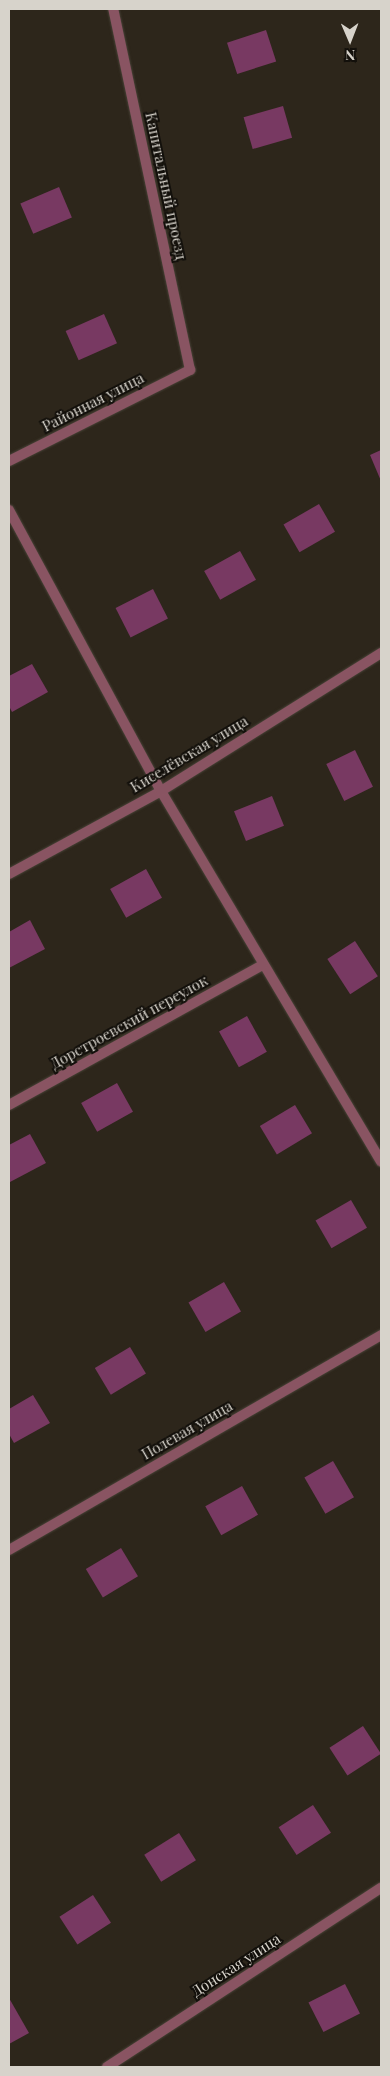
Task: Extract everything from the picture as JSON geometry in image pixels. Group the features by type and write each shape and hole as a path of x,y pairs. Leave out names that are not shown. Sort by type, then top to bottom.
{"street":[{"name":"Капитальный проезд","path":"114,9 190,370"},
{"name":"Районная улица","path":"9,461 190,370"},
{"path":"9,510 161,790 381,1162"},
{"name":"Киселёвская улица","path":"9,874 161,790 381,653"},
{"name":"Дорстроевский переулок","path":"9,1105 263,965"},
{"name":"Полевая улица","path":"9,1550 381,1335"},
{"name":"Донская улица","path":"108,2067 381,1888"}],"building":[{"path":"266,30 276,61 237,74 227,43"},
{"path":"283,106 292,138 253,149 244,117"},
{"path":"59,187 72,217 33,234 20,203"},
{"path":"104,314 117,343 79,360 66,331"},
{"path":"381,450 381,481 370,455"},
{"path":"319,504 335,532 299,552 283,524"},
{"path":"240,551 256,580 220,600 204,571"},
{"path":"153,589 168,618 131,637 116,608"},
{"path":"32,664 48,692 12,712 9,706 9,676"},
{"path":"355,750 373,787 344,801 326,764"},
{"path":"272,796 284,826 246,841 234,811"},
{"path":"146,869 162,898 126,918 110,889"},
{"path":"30,920 45,949 9,968 9,932"},
{"path":"355,941 378,976 350,994 327,959"},
{"path":"247,1016 267,1052 239,1067 219,1032"},
{"path":"117,1083 133,1112 97,1132 81,1103"},
{"path":"295,1105 312,1133 277,1154 260,1126"},
{"path":"30,1134 46,1163 10,1182 9,1145"},
{"path":"351,1200 367,1228 331,1248 315,1220"},
{"path":"224,1282 241,1311 205,1332 188,1302"},
{"path":"130,1347 146,1374 111,1395 95,1368"},
{"path":"33,1395 50,1423 14,1443 9,1434 9,1409"},
{"path":"333,1461 354,1497 325,1514 304,1478"},
{"path":"242,1486 258,1515 221,1535 205,1506"},
{"path":"121,1548 138,1576 103,1597 86,1569"},
{"path":"363,1726 381,1754 347,1775 329,1748"},
{"path":"313,1805 331,1833 297,1855 279,1827"},
{"path":"179,1833 196,1860 161,1882 144,1855"},
{"path":"93,1895 111,1923 77,1944 59,1917"},
{"path":"345,1984 360,2013 323,2032 308,2003"},
{"path":"9,1998 29,2033 9,2044"}]}
